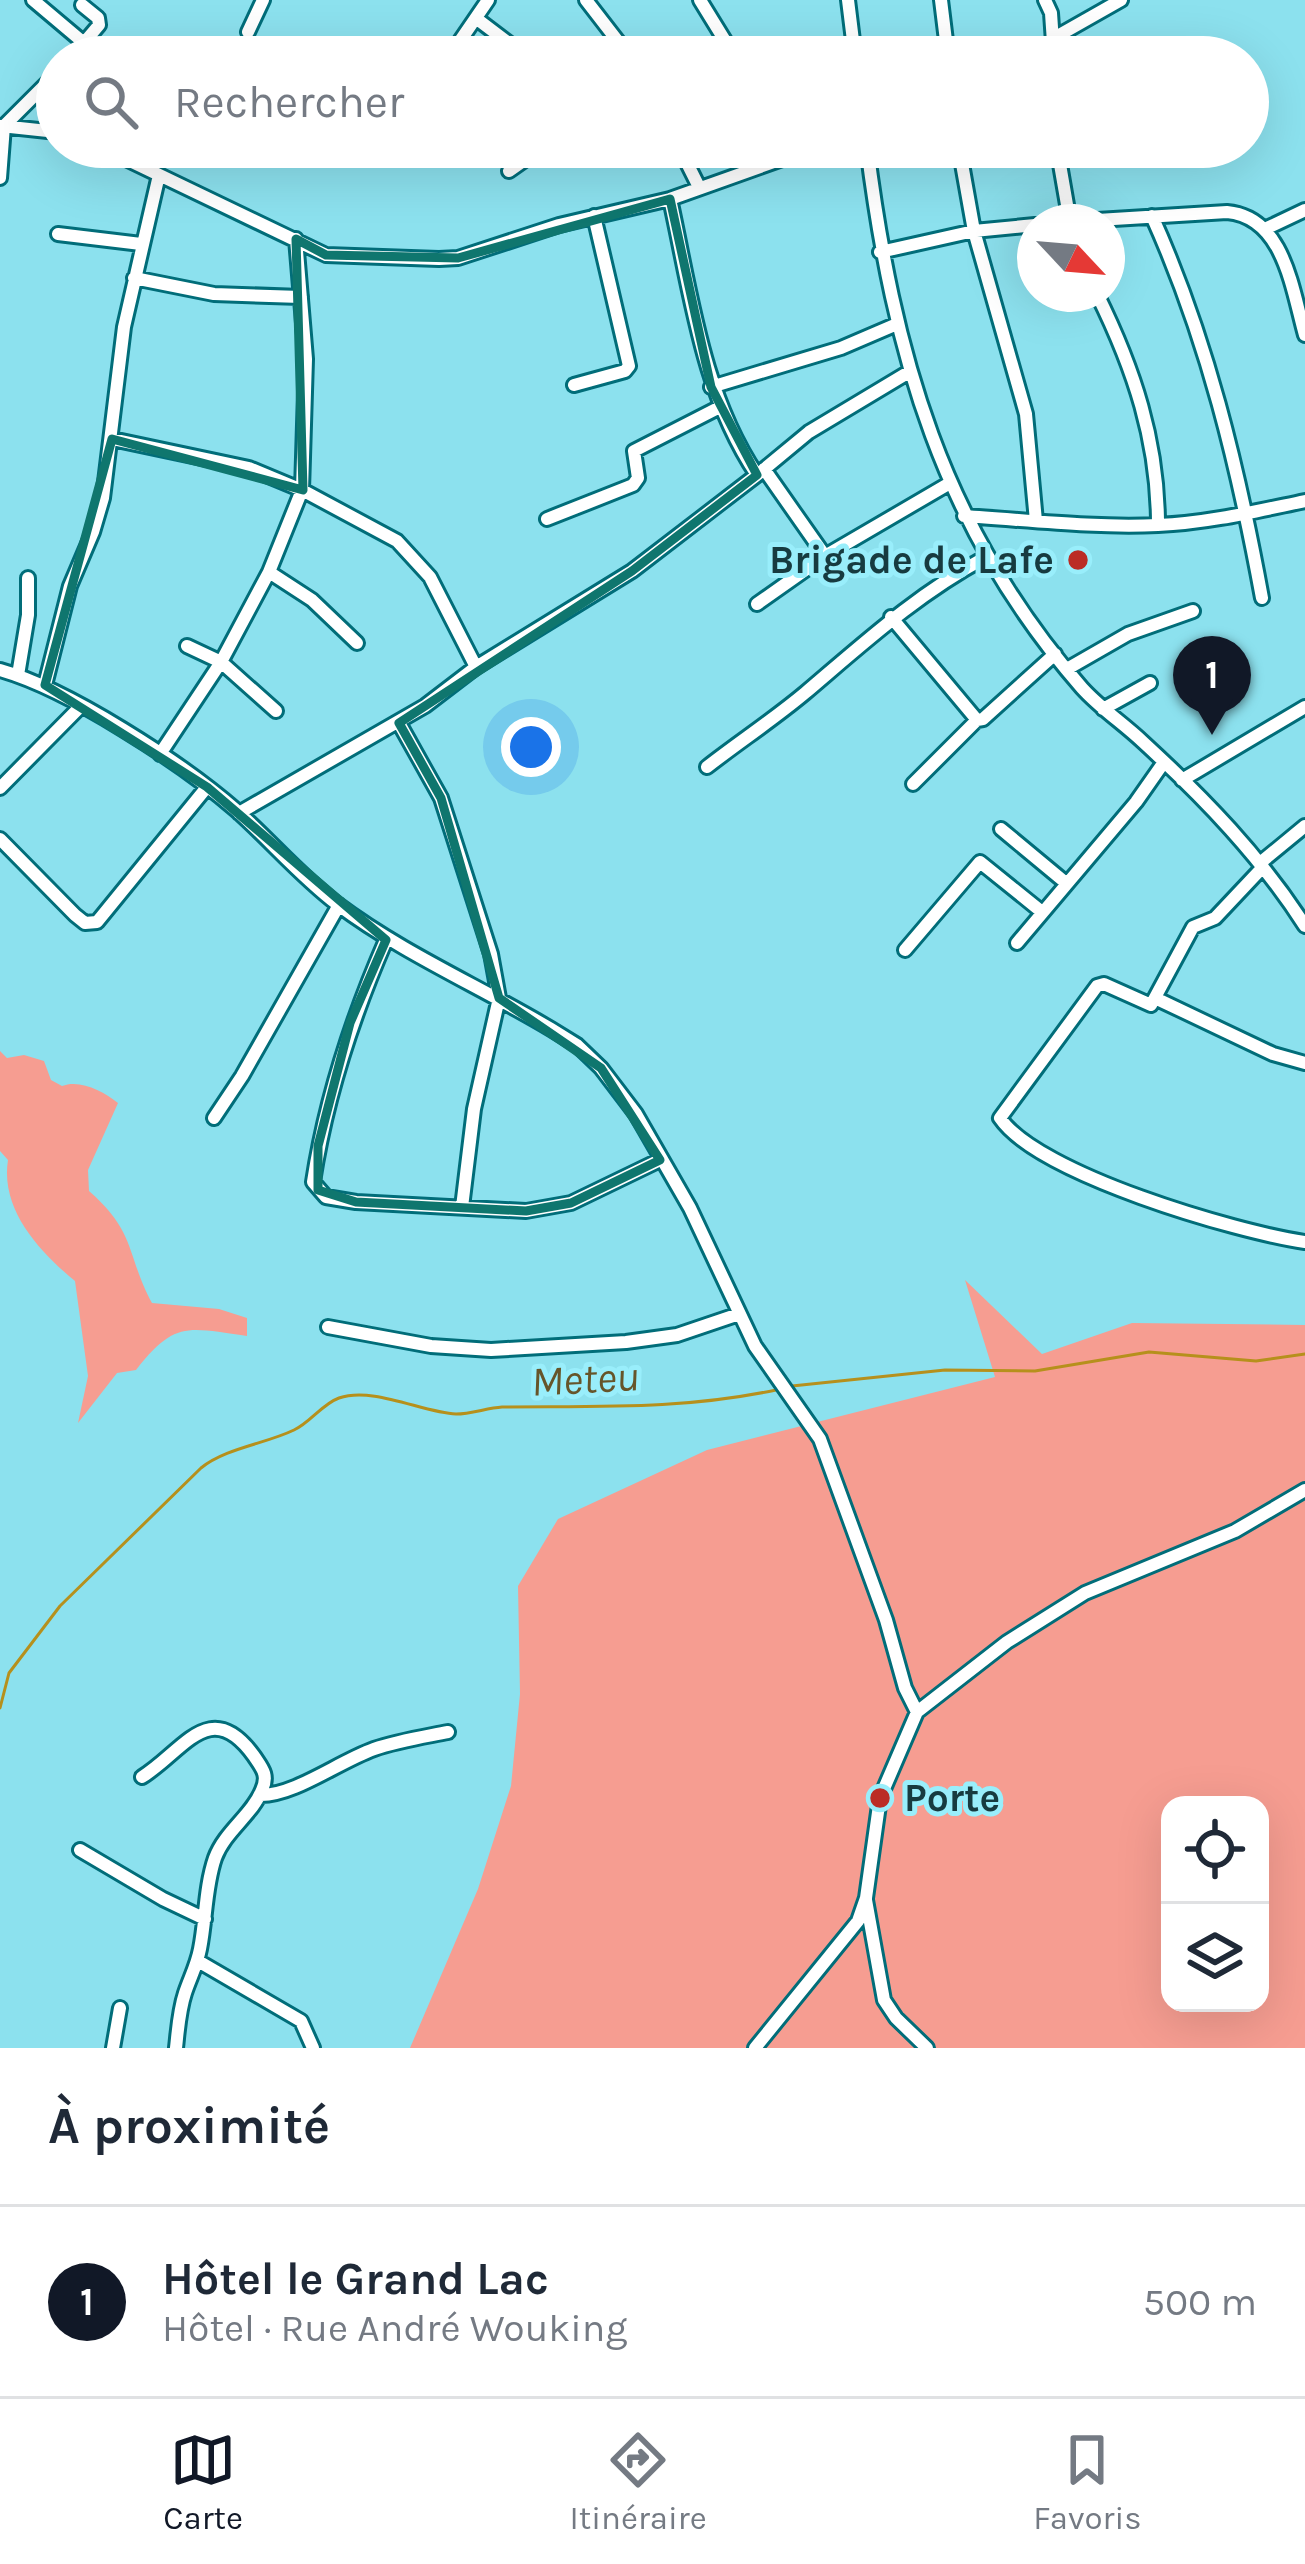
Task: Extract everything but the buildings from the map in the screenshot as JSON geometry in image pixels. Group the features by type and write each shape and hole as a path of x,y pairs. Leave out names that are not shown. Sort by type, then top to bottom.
{"street":[{"path":"34,0 76,36"},
{"path":"248,32 263,0"},
{"path":"464,36 488,0"},
{"path":"586,0 614,36"},
{"path":"700,0 722,36"},
{"path":"848,0 852,36"},
{"path":"941,0 945,36"},
{"path":"1045,0 1054,36"},
{"path":"1057,36 1121,0"},
{"path":"82,5 100,21 89,36"},
{"path":"477,19 499,36"},
{"path":"0,178 2,126 36,93"},
{"path":"2,126 36,130"},
{"path":"147,168 326,255 458,258 594,216 670,199 743,168"},
{"path":"509,171 513,168"},
{"path":"690,168 699,187"},
{"path":"870,168 880,252 909,372 950,483 986,557 1067,669 1262,865 1301,910 1305,926"},
{"path":"963,168 974,231 1026,414 1036,521"},
{"path":"1060,168 1065,204"},
{"path":"45,685 70,586 103,498 124,327 159,176"},
{"path":"670,199 711,387 760,472 825,556"},
{"path":"1267,227 1305,210"},
{"path":"1125,218 1241,214 1267,227 1292,286 1305,334"},
{"path":"574,385 626,371 629,366 594,216"},
{"path":"1152,216 1193,318 1246,512 1262,598"},
{"path":"880,252 974,231 1017,227"},
{"path":"58,234 141,244"},
{"path":"160,754 221,662 269,572 302,490 306,359 296,239"},
{"path":"134,278 214,294 301,297"},
{"path":"1106,312 1125,348 1150,431 1158,477 1158,525"},
{"path":"711,387 841,348 897,324"},
{"path":"239,813 399,723 476,667 632,571 809,432 909,372"},
{"path":"548,519 633,485 638,478 634,451 720,407"},
{"path":"112,439 249,468 384,532 417,560 454,616 476,667"},
{"path":"757,604 825,556 950,483"},
{"path":"964,516 1158,525 1305,501"},
{"path":"707,767 801,696 891,617 986,557"},
{"path":"269,572 312,600 357,643"},
{"path":"18,675 28,615 28,578"},
{"path":"1067,669 1128,634 1192,611"},
{"path":"891,617 976,720"},
{"path":"187,646 221,662 276,710"},
{"path":"913,784 976,720 983,719 1055,654"},
{"path":"0,670 45,685 160,754 239,813 339,905 386,940 499,998 577,1045 601,1069 636,1114 690,1208 754,1346 806,1416 829,1459 886,1620 904,1688 917,1712"},
{"path":"1102,709 1150,682"},
{"path":"0,788 80,707"},
{"path":"1182,780 1305,707"},
{"path":"399,723 441,798 491,954 499,998 474,1109 462,1208"},
{"path":"1017,943 1164,762"},
{"path":"0,839 75,915 85,923 98,922 206,787"},
{"path":"1305,826 1215,918 1192,927 1148,1005 1104,984 1097,986 1000,1114 1000,1122 1036,1150 1135,1193 1234,1227 1305,1241"},
{"path":"1001,829 1066,883"},
{"path":"905,950 980,862 1042,911"},
{"path":"214,1118 339,905"},
{"path":"386,940 350,1023 322,1131 313,1182 326,1197 526,1210 571,1203 660,1160"},
{"path":"1155,998 1273,1054 1305,1064"},
{"path":"328,1327 431,1346 515,1349 677,1335 739,1314"},
{"path":"755,2048 848,1938 866,1898 880,1798 917,1712 1006,1642 1085,1593 1235,1531 1305,1490"},
{"path":"142,1777 198,1732 217,1728 232,1733 264,1771 266,1781 261,1795 217,1853 198,1961 185,1993 176,2048"},
{"path":"261,1795 284,1794 325,1769 378,1748 448,1732"},
{"path":"80,1850 205,1919"},
{"path":"866,1898 884,2000 927,2048"},
{"path":"198,1961 301,2021 313,2048"},
{"path":"113,2048 120,2008"}],"highlighted area":[{"path":"670,199 711,387 757,475 632,571 399,723 441,798 499,998 601,1068 660,1160 571,1203 526,1211 356,1202 318,1190 318,1146 350,1023 386,940 207,787 45,685 112,439 303,490 296,239 326,255 458,258"}],"shaded area":[{"path":"0,1051 7,1058 24,1055 44,1061 51,1080 62,1086 91,1087 118,1103 88,1170 89,1191 123,1232 152,1303 219,1309 247,1318 247,1336 196,1330 173,1335 136,1370 117,1373 78,1423 88,1376 75,1281 36,1243 10,1196 8,1160 0,1151"},
{"path":"965,1280 1042,1354 1132,1323 1305,1325 1305,2048 410,2048 478,1889 511,1786 520,1694 518,1586 558,1519 707,1450 995,1377"}],"waterway":[{"name":"Meteu","path":"792,1386 945,1370 1035,1371 1149,1352 1256,1361 1305,1354"},
{"name":"Meteu","path":"0,1708 9,1673 60,1606 201,1468 294,1430 339,1398 367,1395 456,1414 502,1407 673,1404 776,1390"}],"place":[{"name":"Brigade de Lafe","path":"1078,560"},
{"name":"Hôtel le Grand Lac","path":"1212,735"},
{"name":"Porte","path":"880,1798"}]}
